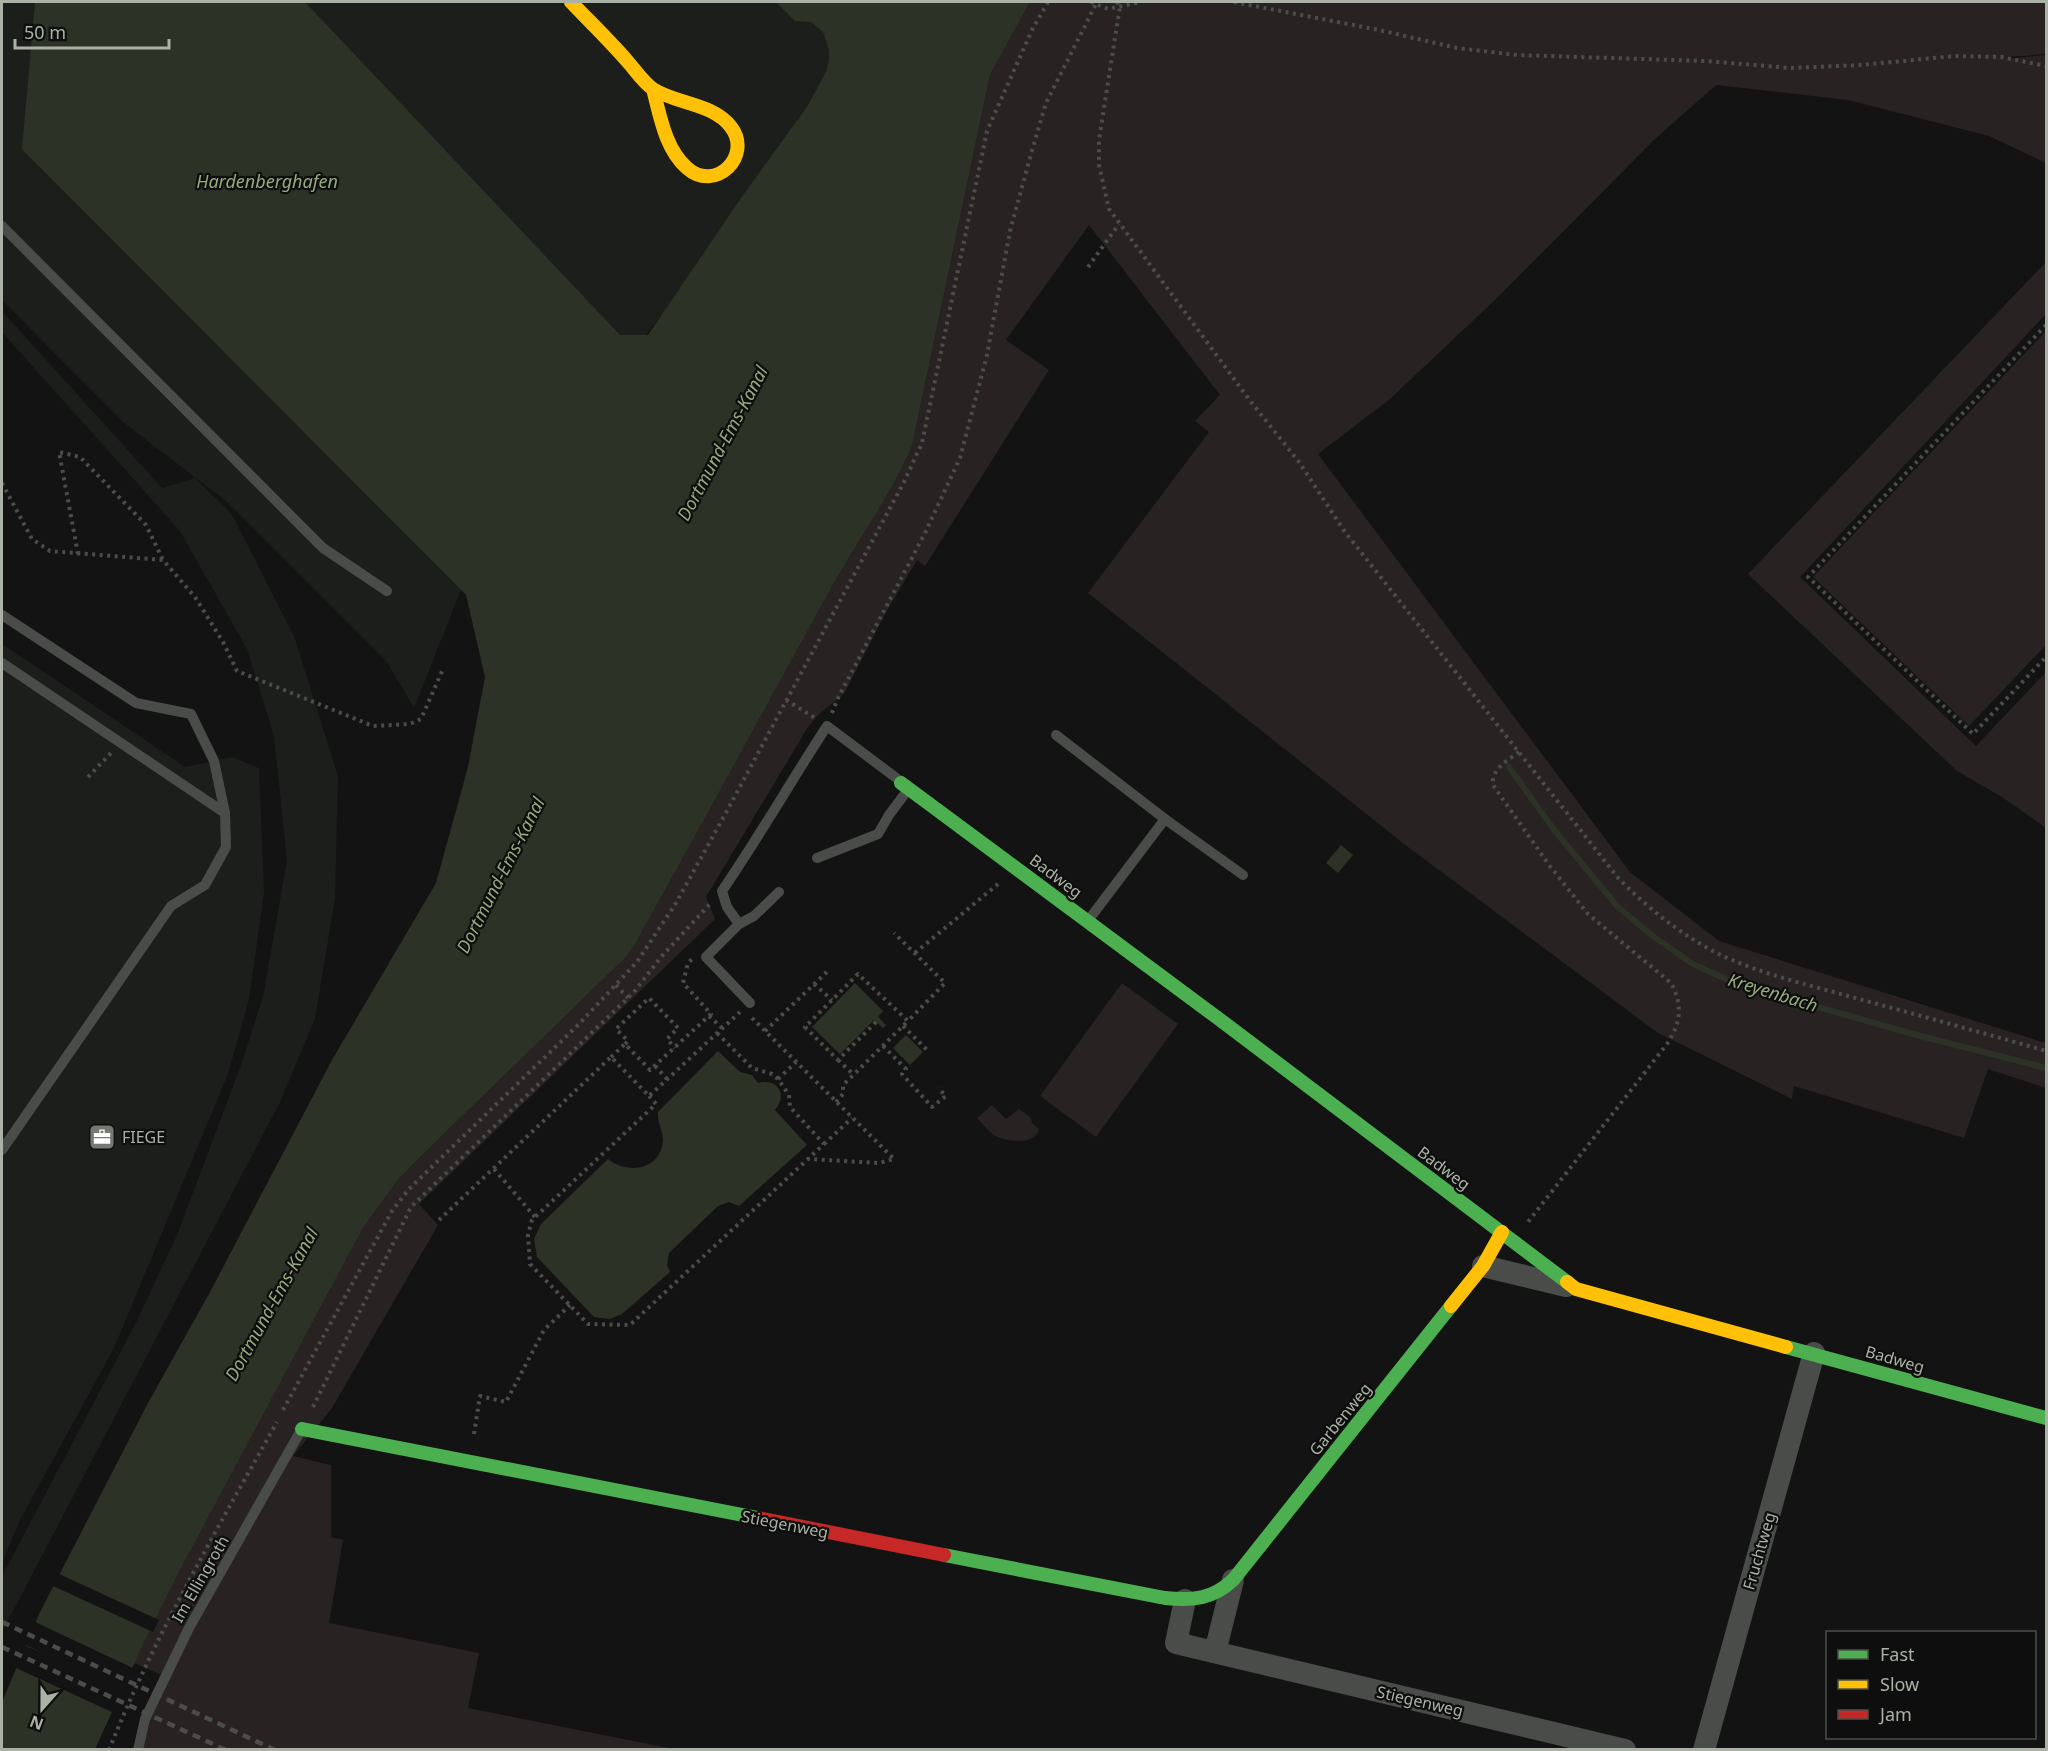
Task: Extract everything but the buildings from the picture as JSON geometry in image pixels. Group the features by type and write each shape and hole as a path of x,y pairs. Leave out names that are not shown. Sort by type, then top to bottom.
{"street":[{"path":"571,2 653,89 678,161 690,172 702,178 718,176 727,171 734,161 738,148 735,133 725,119 653,89"},
{"name":"Badweg","path":"905,785 1576,1289 2046,1418"},
{"name":"Garbenweg","path":"1185,1600 1212,1597 1223,1591 1233,1580 1508,1237"},
{"path":"1483,1266 1576,1289"},
{"name":"Fruchtweg","path":"1704,1749 1814,1353"},
{"name":"Stiegenweg","path":"302,1429 1153,1596 1185,1600 1176,1643 1625,1749"},
{"path":"1215,1652 1233,1580"}],"lane":[{"path":"2,226 323,548 387,591"},
{"path":"2,615 136,703 191,714 214,761 225,813 226,847 205,885 171,906 2,1150"},
{"path":"2,663 225,813"},
{"path":"739,924 727,907 722,891 751,849 789,784 827,726 905,785 878,834 817,858"},
{"path":"1056,735 1165,819 1243,875"},
{"path":"1088,921 1165,819"},
{"path":"750,1003 706,957 739,924 754,915 779,891"},
{"name":"Im Ellingroth","path":"138,1749 145,1719 189,1628 302,1429"}],"path":[{"path":"109,1749 148,1661 194,1572 392,1211 409,1189 617,987 637,962 676,903 788,701 904,482 922,443 987,131 1032,30 1048,2"},
{"path":"1091,2 1108,9 1118,4 1141,2"},
{"path":"1234,2 1379,30 1457,48 1517,55 1705,61 1791,68 1861,65 1954,56 2001,57 2046,66"},
{"path":"827,726 838,698 925,533 960,458 987,355 1010,231 1046,103 1097,3"},
{"path":"1118,4 1099,140 1103,188 1109,209 1251,402 1299,462 1345,532 1619,879 1648,908 1679,931 1712,950 1753,967 2046,1051"},
{"path":"1088,267 1119,224"},
{"path":"2046,325 1808,578 1973,734 2046,657"},
{"path":"78,554 59,452 80,457 146,525 163,561 195,597 223,642 237,671 373,726 410,724 421,719 442,669"},
{"path":"2,483 32,539 50,551 163,561"},
{"path":"788,701 812,716"},
{"path":"88,777 114,750"},
{"path":"1508,1237 1667,1044 1680,1020 1680,1010 1671,983 1601,926 1572,896 1493,786 1492,779 1497,770 1519,752"},
{"path":"915,953 999,883"},
{"path":"302,1429 411,1207 628,998 661,957 722,891"},
{"path":"836,1102 843,1094 843,1086 945,983 894,933"},
{"path":"706,957 700,951 688,963 683,983 711,1014 709,1016 722,1028"},
{"path":"765,1031 830,969"},
{"path":"854,1075 805,1027 858,974 908,1021"},
{"path":"814,984 832,1000"},
{"path":"617,987 628,998"},
{"path":"440,1220 628,1041 616,1029 649,998 678,1028 667,1039 675,1048"},
{"path":"625,1044 650,1070 709,1016"},
{"path":"751,1016 894,1159 879,1163 807,1159"},
{"path":"649,1096 734,1018"},
{"path":"838,1060 876,1022"},
{"path":"903,1026 929,1052"},
{"path":"717,1033 752,1068 772,1074 778,1079 789,1095 790,1107 824,1144"},
{"path":"883,1046 906,1069 902,1074 932,1107 946,1096 938,1088"},
{"path":"611,1057 656,1104 532,1220 528,1235 530,1264 588,1324 630,1325 852,1118"},
{"path":"778,1079 796,1062"},
{"path":"655,1066 668,1079"},
{"path":"494,1169 535,1217"},
{"path":"474,1434 480,1396 506,1402 543,1330 570,1305"}],"shaded area":[{"path":"2,2 893,2 729,232 649,331 461,590 414,708 387,662 226,501 123,422 2,300"},
{"path":"1030,2 2046,2 2046,54 2006,57 2046,55 2046,163 1989,136 1848,100 1716,85 1656,138 1497,298 1390,399 1318,454 1630,872 1719,941 2046,1043 2046,1088 1988,1069 1964,1138 1794,1086 1792,1099 1658,1033 1408,847 1088,593 1209,432 1195,421 1220,395 1089,225 1006,340 1049,370 925,566 917,560 885,614 844,694 819,714 808,727 706,897 715,919 419,1204 438,1225 332,1408 293,1456 331,1465 331,1537 343,1540 329,1623 479,1653 468,1708 674,1749 133,1750 169,1678 134,1663 178,1574 363,1228 397,1181 417,1160 625,958 634,946 839,574 903,465 912,446 990,75"},
{"path":"2046,262 2046,314 1800,577 1976,746 2046,672 2046,828 2002,797 1957,771 1748,574"},
{"path":"2,311 162,488 195,478 231,513 294,636 338,776 335,898 315,1019 280,1102 2,1632 2,1576 136,1323 177,1235 241,1065 263,997 287,860 274,736 247,649 180,531 2,332"},
{"path":"2046,331 2046,645 1969,726 1813,577"},
{"name":"FIEGE","path":"2,644 185,767 233,757 259,768 264,893 249,999 228,1074 114,1348 20,1520 2,1563"},
{"path":"1122,983 1178,1024 1096,1137 1040,1096"},
{"path":"992,1105 1006,1119 1019,1109 1031,1118 1032,1123 1039,1129 1037,1134 1020,1141 994,1135 977,1118"}],"water":[{"path":"35,2 305,2 620,335 648,335 741,198 807,107 826,72 829,49 823,32 811,22 795,21 776,2 1030,2 990,75 912,446 894,483 829,592 634,946 625,958 417,1160 397,1181 363,1228 178,1574 95,1749 2,1750 2,1702 39,1614 148,1403 210,1292 332,1060 436,883 468,767 485,677 466,595 22,149"},
{"path":"1341,845 1353,855 1338,873 1326,863"},
{"path":"855,983 883,1011 878,1017 886,1025 883,1028 874,1020 840,1054 812,1027"},
{"path":"906,1035 923,1052 910,1065 893,1048"},
{"path":"718,1051 740,1072 752,1075 758,1083 776,1085 781,1099 775,1110 807,1145 739,1206 729,1202 718,1206 669,1253 667,1265 670,1272 622,1314 610,1319 594,1317 537,1257 534,1239 541,1224 608,1159 616,1164 634,1168 642,1167 656,1158 663,1140 658,1112"}],"pier":[{"path":"57,1573 159,1620 153,1632 51,1585"},
{"path":"33,1621 135,1669 114,1713 14,1667 23,1645 46,1654 23,1644"}],"waterway":[{"name":"Kreyenbach","path":"1509,767 1555,831 1618,907 1654,937 1693,964 1737,984 1913,1034 2046,1068"}],"railway":[{"path":"2,1622 275,1750"},
{"path":"2,1647 226,1750"}],"traffic: fast":[{"path":"901,783 1215,1016 1567,1282"},
{"path":"944,1555 1165,1598 1193,1599 1210,1595 1233,1580 1451,1306"},
{"path":"1786,1347 2046,1418"},
{"path":"302,1429 758,1518"}],"traffic: slow":[{"path":"571,2 649,86 662,94 704,108 723,119 731,127 737,138 737,149 728,168 719,174 709,176 698,175 687,168 668,142 653,89"},
{"path":"1451,1306 1483,1266 1502,1232"},
{"path":"1567,1282 1576,1289 1786,1347"}],"traffic: jam":[{"path":"758,1518 944,1555"}],"place":[{"name":"FIEGE","path":"102,1137"}],"water label":[{"name":"Hardenberghafen","path":"267,181"},
{"name":"Dortmund-Ems-Kanal","path":"722,443"},
{"name":"Dortmund-Ems-Kanal","path":"500,875"},
{"name":"Dortmund-Ems-Kanal","path":"271,1304"}]}
